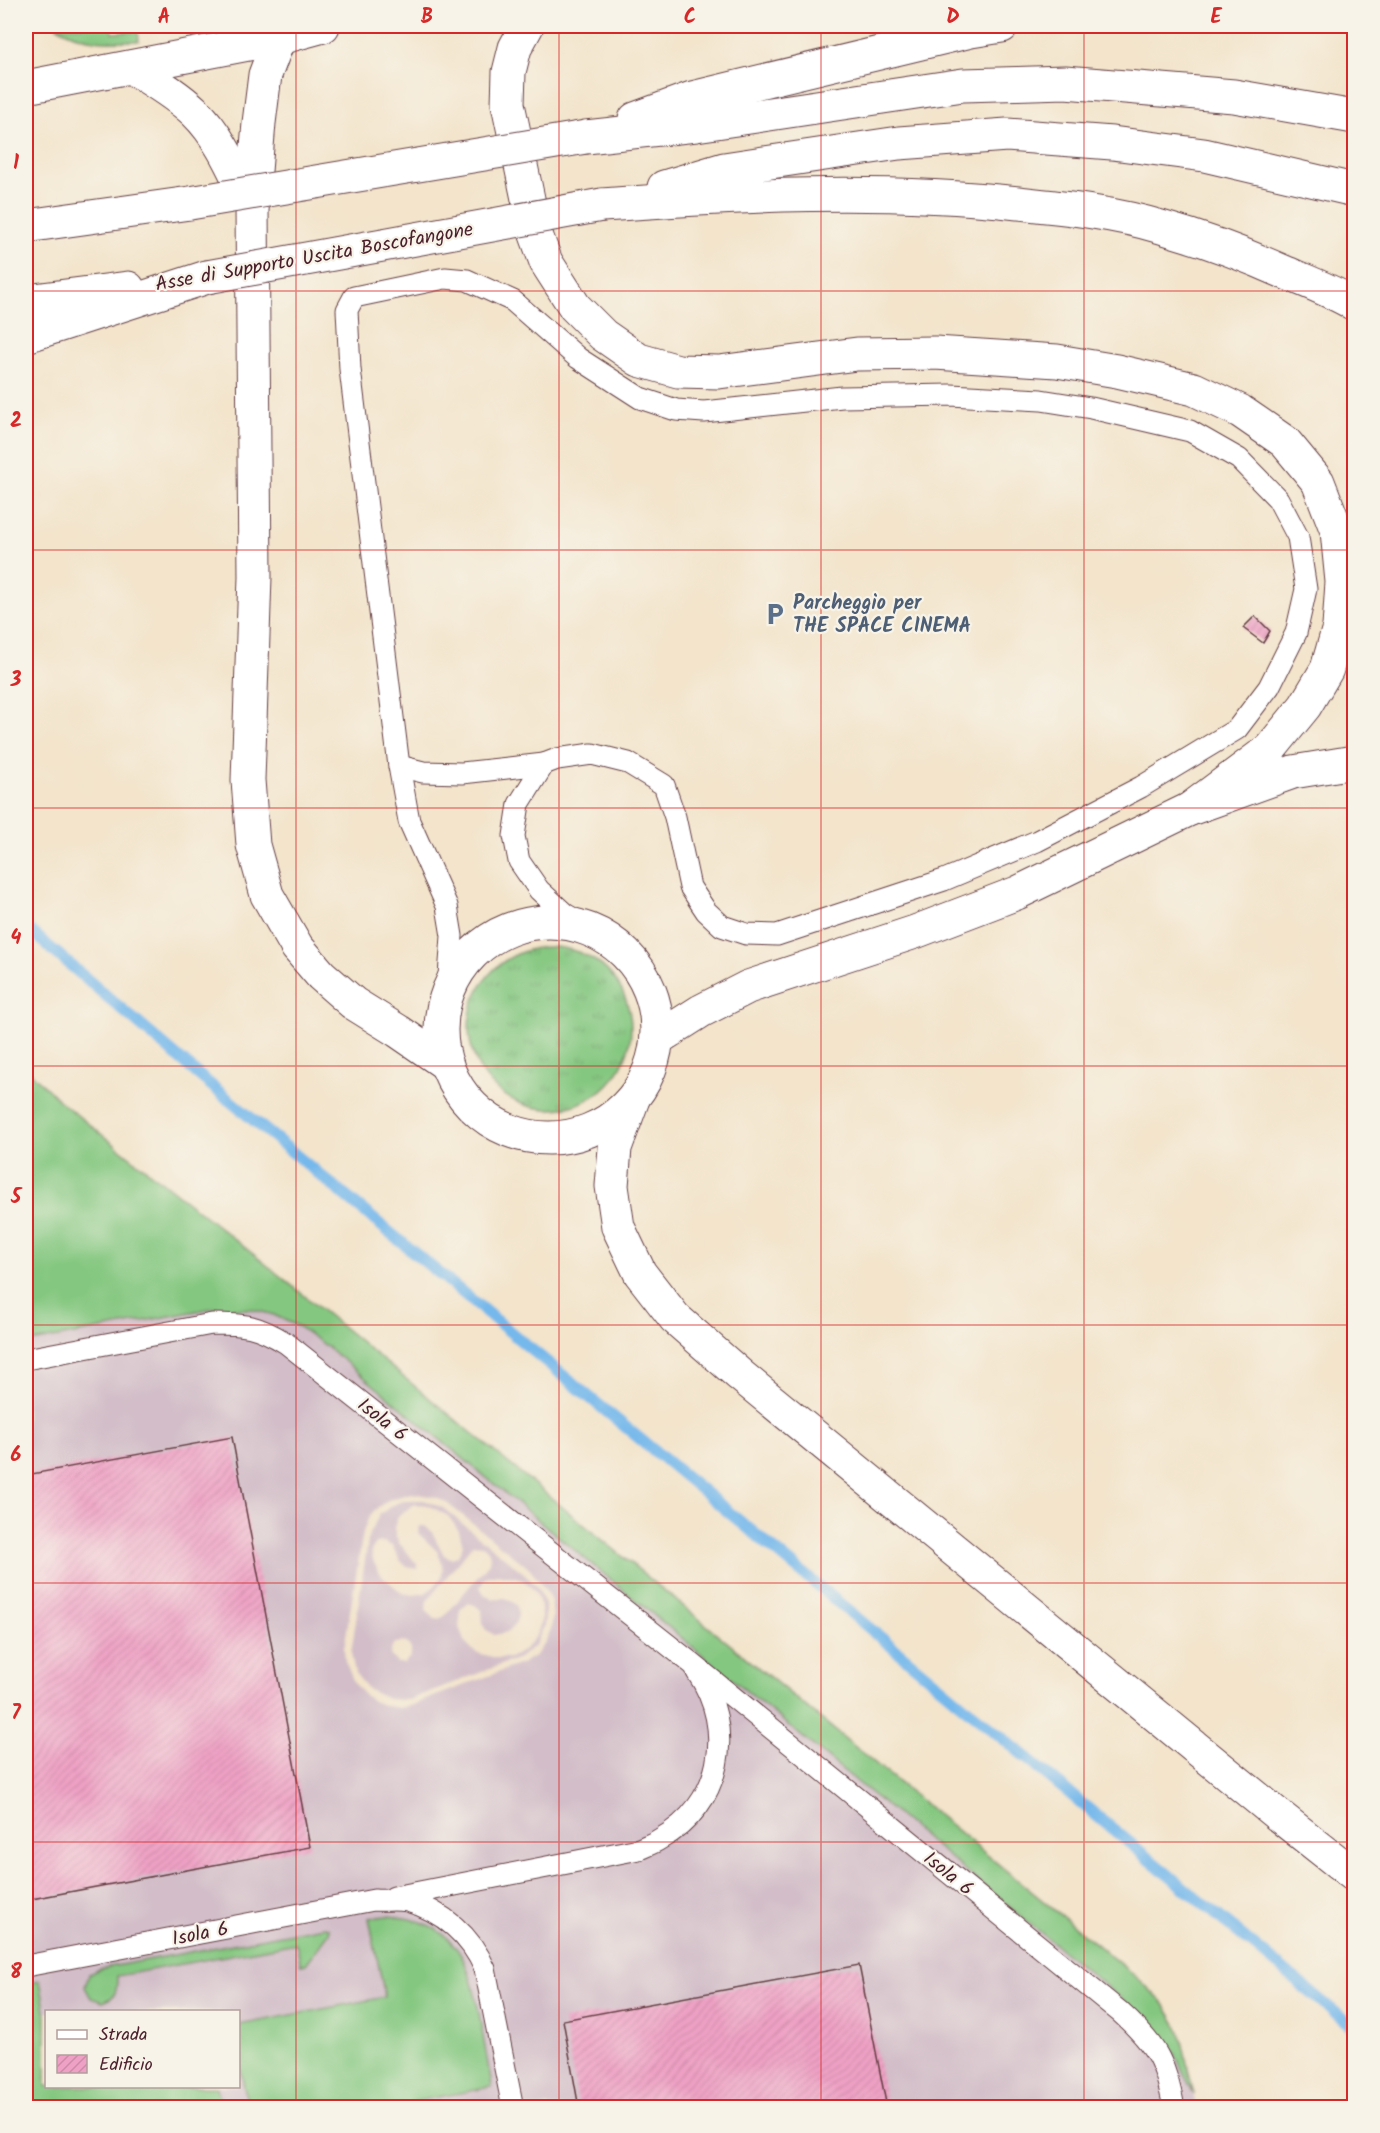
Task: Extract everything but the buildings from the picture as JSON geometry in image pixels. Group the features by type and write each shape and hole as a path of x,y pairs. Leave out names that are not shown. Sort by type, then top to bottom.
{"main road":[{"path":"26,87 279,38 323,26"},
{"path":"527,26 515,48 508,72 508,104 535,232 546,262 575,307 603,335 639,360 678,371 719,372 856,354 935,353 1057,361 1118,371 1194,389 1240,411 1285,442 1318,482 1337,531 1342,582 1340,627 1327,669 1305,706 1270,748 1190,809"},
{"path":"586,137 692,98 959,34 1002,26"},
{"path":"279,38 265,75 252,207 255,578 248,780 253,844 267,895 297,946 321,975 353,1003 399,1030 446,1064"},
{"path":"131,67 168,90 196,113 219,142 252,207"},
{"path":"26,226 190,203 586,137 696,125 963,86 1065,82 1234,96 1354,117"},
{"path":"602,206 724,169 898,143 1007,135 1112,142 1204,155 1354,190"},
{"path":"602,206 730,196 818,193 944,196 1075,209 1159,226 1244,255 1354,304"},
{"name":"Asse di Supporto Uscita Boscofangone","path":"26,301 207,277 602,206"},
{"path":"26,336 207,277"},
{"path":"657,1039 701,1011 748,987 915,932 1017,893 1190,809 1293,772 1354,762"},
{"path":"633,1098 609,1121 579,1134 546,1138 514,1132 484,1117 461,1093 446,1064 441,1039 441,1013 448,988 466,958 493,936 515,927 526,923 561,921 595,931 622,950 642,975 655,1006 657,1039 650,1071 633,1098 615,1148 612,1186 618,1227 640,1273 675,1318 750,1383 1354,1875"}],"lane":[{"path":"399,766 423,772 462,773 544,764 557,759 592,754 628,763 664,785 675,817 690,887 706,911 722,926 746,934 777,935 944,880 1037,841 1141,787 1237,729 1269,687 1296,633 1306,589 1298,537 1278,499 1239,459 1190,431 1091,408 1041,400 951,395 842,397 704,412 676,410 640,398 578,358 513,301 467,280 445,278 354,297 347,309 350,369 399,766 409,820 447,906 452,936 448,988"},
{"path":"544,764 519,804 514,836 519,861 539,890 565,914 595,931"},
{"name":"Isola 6","path":"26,1359 212,1324 240,1324 266,1330 286,1342 690,1662 1140,2030 1162,2060 1174,2108"},
{"name":"Isola 6","path":"26,1966 639,1849 661,1839 683,1822 703,1800 713,1779 718,1754 719,1732 716,1710 707,1686 690,1662"},
{"name":"Isola 6","path":"374,1900 405,1901 427,1909 447,1920 463,1933 477,1950 485,1969 513,2108"}],"shaded area":[{"path":"26,1068 62,1103 257,1257 1141,1981 1164,2004 1180,2031 1196,2107 26,2107","holes":["411,1493 436,1497 528,1567 551,1601 553,1616 551,1629 536,1655 523,1663 412,1705 399,1708 386,1706 364,1695 355,1685 345,1661 344,1648 363,1532 368,1519 388,1500"]},
{"path":"406,1500 424,1500 443,1508 525,1574 538,1588 545,1605 544,1626 536,1644 519,1658 408,1700 388,1699 369,1690 355,1673 351,1653 369,1534 380,1514","holes":["415,1504 428,1505 448,1516 459,1531 463,1545 458,1556 451,1558 444,1555 432,1532 425,1526 420,1526 418,1533 437,1551 443,1569 441,1578 425,1593 414,1595 402,1593 382,1576 374,1563 371,1551 376,1543 384,1542 392,1546 407,1567 417,1569 417,1564 395,1535 394,1527 398,1516","473,1544 482,1545 488,1550 489,1563 445,1616 435,1619 426,1610 427,1601","497,1574 516,1577 527,1583 536,1593 541,1607 541,1621 537,1635 523,1651 509,1658 494,1658 475,1652 464,1641 459,1627 461,1608 468,1603 482,1611 485,1629 494,1635 508,1632 515,1624 518,1615 517,1607 505,1598 492,1599 484,1594 480,1587 485,1577","407,1643 411,1649 411,1656 404,1663 397,1663 390,1655 393,1644"]}],"green space":[{"path":"56,26 111,26 113,33 138,31 139,41 106,41 86,38 66,32"},
{"path":"550,947 581,953 607,971 625,997 631,1028 625,1059 607,1085 581,1103 550,1109 519,1103 493,1085 475,1059 469,1028 475,997 493,971 519,953"},
{"path":"26,1068 62,1103 257,1257 1141,1981 1164,2004 1180,2031 1194,2095 1174,2052 1145,2018 326,1346 299,1327 274,1315 251,1309 213,1308 26,1343"},
{"path":"387,1916 410,1919 429,1925 444,1934 455,1946 471,1978 492,2087 385,2107 248,2107 240,2067 240,2025 385,1997 369,1918"},
{"path":"324,1927 329,1928 329,1933 306,1964 301,1965 296,1943 117,1976 115,1992 111,1998 103,2002 91,1998 85,1987 89,1974 99,1969"},
{"path":"40,1980 45,2010 45,2088 217,2088 222,2107 26,2107 26,1984"}],"waterway":[{"path":"26,927 194,1071 1354,2028"}],"place":[{"name":"Parcheggio per THE SPACE CINEMA","path":"775,614"}]}
